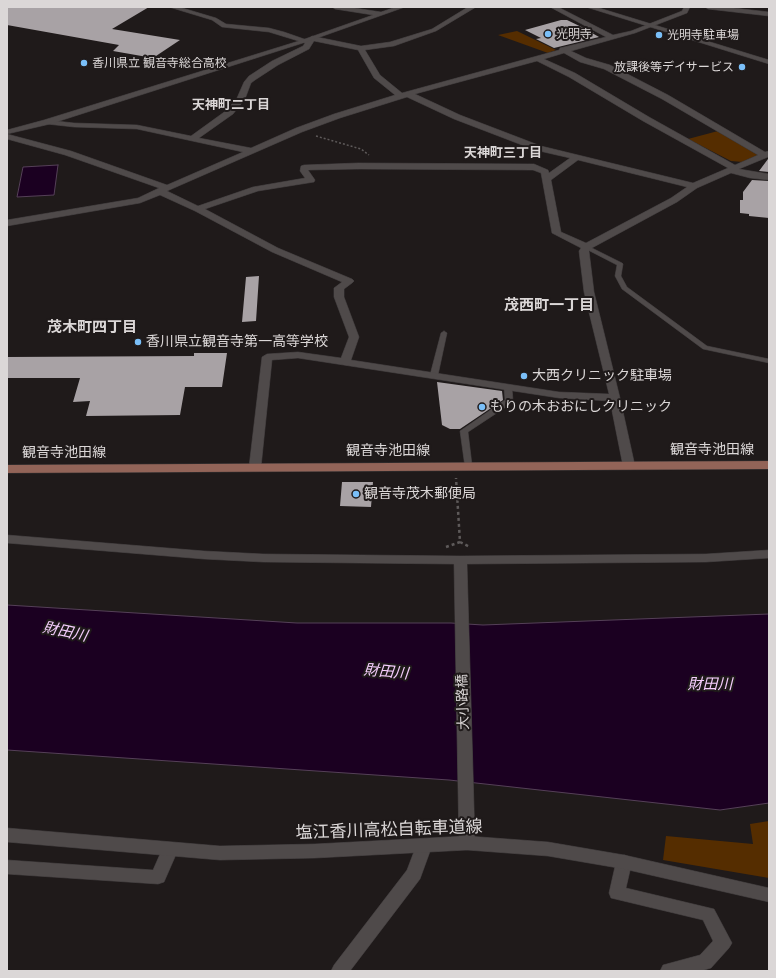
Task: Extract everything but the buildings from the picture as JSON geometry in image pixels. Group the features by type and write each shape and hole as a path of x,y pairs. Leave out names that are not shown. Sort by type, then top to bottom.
{"main road":[{"name":"観音寺池田線","path":"7,468 769,465"}],"street":[{"path":"172,7 214,19 224,26 269,30 304,41"},
{"path":"335,7 384,14"},
{"path":"7,132 47,122 304,41 402,7"},
{"path":"312,38 361,48 392,44 434,30 473,7"},
{"path":"553,7 611,37"},
{"path":"590,7 769,62"},
{"path":"7,223 140,200 300,130 337,116 562,50 633,32 685,12 688,7"},
{"path":"708,7 743,9 769,14"},
{"path":"192,139 230,112 241,99 248,82 252,78 275,63 306,47 312,38"},
{"path":"361,48 377,76 405,95 457,117 538,148 694,186"},
{"path":"562,50 582,60 607,67 659,93 767,154"},
{"path":"537,58 572,75 733,169 750,175 769,177"},
{"path":"47,122 74,125 136,127 252,151"},
{"path":"7,136 68,153 164,190 275,250 349,281 340,288 340,297 354,338 345,363"},
{"path":"629,466 615,398 589,292 584,251 586,247 674,200 694,186 767,154"},
{"path":"546,179 577,158"},
{"path":"198,209 256,189 311,180 304,171 304,168 384,166 534,167 545,172 557,233 586,247"},
{"path":"255,467 267,357 298,355 559,395 615,398"},
{"path":"7,539 204,555 263,558 460,560 706,558 769,554"},
{"name":"大小路橋","path":"460,560 467,843"},
{"name":"塩江香川高松自転車道線","path":"7,835 170,850 220,853 315,852 467,843 548,849 624,862 769,895"},
{"path":"340,971 414,874 424,846"},
{"path":"7,867 158,877 170,850"},
{"path":"624,862 617,893 708,914 723,943 704,962 669,971"}],"lane":[{"path":"586,247 620,264 618,276 624,288 705,348 769,361"},
{"path":"434,375 444,333"},
{"path":"468,466 464,431 508,401 508,388"}],"path":[{"path":"300,130 366,152 384,166"},
{"path":"446,547 460,542 455,466"}],"shaded area":[{"path":"517,31 556,50 548,53 498,35"},
{"path":"718,131 757,154 757,156 743,162 731,161 688,139"},
{"path":"769,821 769,878 663,860 666,836 753,844 750,824"}],"water":[{"path":"58,165 54,195 17,197 23,167"},
{"name":"財田川","path":"7,605 297,623 451,623 483,625 769,614 769,803 720,810 449,780 7,750"}],"place":[{"name":"光明寺","path":"548,34"},
{"name":"光明寺駐車場","path":"659,35"},
{"name":"香川県立 観音寺総合高校","path":"84,63"},
{"name":"放課後等デイサービス","path":"742,67"},
{"name":"香川県立観音寺第一高等学校","path":"138,342"},
{"name":"大西クリニック駐車場","path":"524,376"},
{"name":"もりの木おおにしクリニック","path":"482,407"},
{"name":"観音寺茂木郵便局","path":"356,494"}],"district":[{"name":"天神町二丁目","path":"231,105"},
{"name":"天神町三丁目","path":"503,153"},
{"name":"茂西町一丁目","path":"549,305"},
{"name":"茂木町四丁目","path":"92,327"}]}
